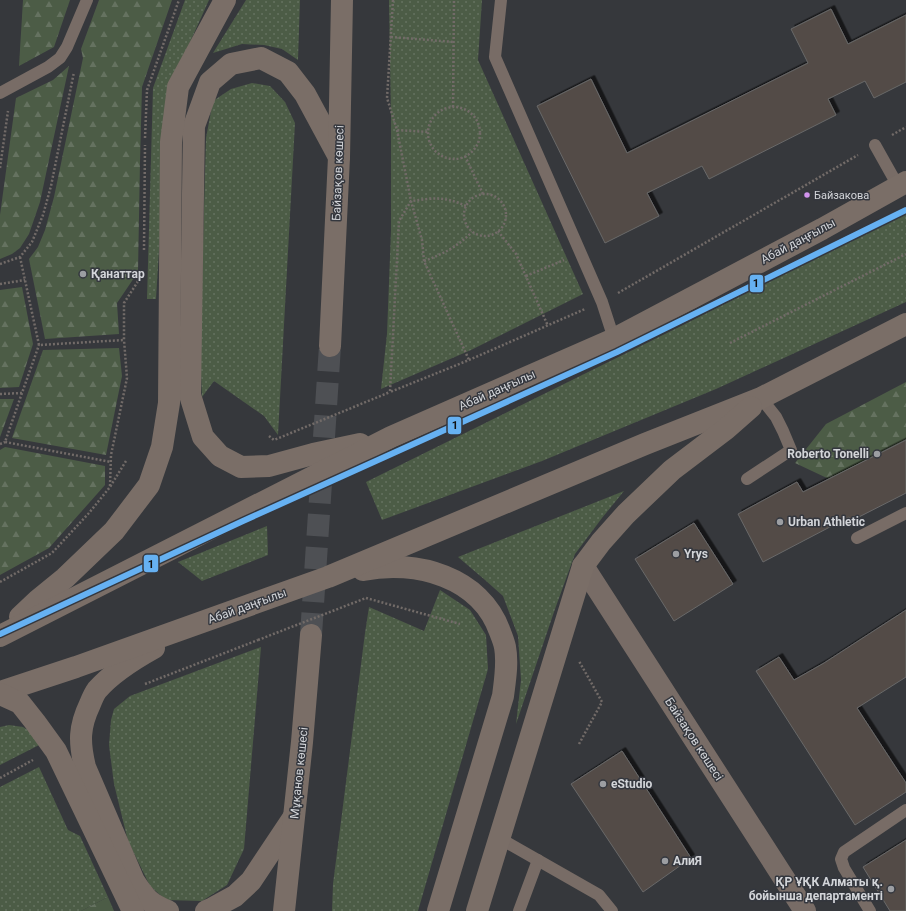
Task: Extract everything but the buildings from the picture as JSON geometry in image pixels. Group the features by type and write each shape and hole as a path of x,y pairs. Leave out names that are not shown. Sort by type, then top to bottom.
{"main road":[{"path":"1,635 38,600 66,578 114,531 149,485 162,447 169,403 171,142 178,87 225,0"},
{"name":"Байзақов көшесі","path":"330,346 339,157 342,0"},
{"path":"339,157 305,94 288,72 261,58 230,64 210,82 194,126 190,395 203,437 220,456 241,467 269,466 313,454 391,437"},
{"name":"Абай даңғылы","path":"1,635 391,437 614,339 822,229 902,184"},
{"name":"Абай даңғылы","path":"0,693 328,576 645,444 761,398 906,324"},
{"path":"477,911 583,566 601,542 626,514 672,470 726,429 761,398"},
{"path":"328,576 369,568 401,566 434,572 457,581 483,603 493,615 505,646 506,669 503,696 438,911"},
{"path":"168,911 150,902 134,882 85,767 81,751 82,724 96,691 113,676 144,654 206,620"},
{"name":"Мұқанов көшесі","path":"284,911 302,742 311,635"},
{"path":"0,693 20,703 36,722 56,751 133,911"},
{"path":"206,911 235,896 251,881 294,815"},
{"path":"294,815 297,911"}],"street":[{"name":"Байзақов көшесі","path":"583,566 805,911"}],"lane":[{"path":"0,93 48,67 60,58 67,47 86,0"},
{"path":"501,0 495,57 602,302 614,339"},
{"path":"875,145 902,184"},
{"path":"747,479 791,450 784,431 776,417 761,398"},
{"path":"857,538 906,513"},
{"path":"870,911 844,868 841,859 844,852 906,810"},
{"path":"499,838 598,895 612,911"},
{"path":"519,911 538,860"}],"path":[{"path":"393,0 387,98 397,130 411,201 422,240 424,261 469,360"},
{"path":"453,107 454,0"},
{"path":"391,37 454,42"},
{"path":"0,264 20,257 32,242 43,215 51,186 76,61 67,47"},
{"path":"0,168 11,87"},
{"path":"453,107 462,108 469,112 479,125 480,133 475,149 461,158 453,158 444,157 437,152 432,145 429,132 432,120 437,114 445,109 453,107"},
{"path":"269,436 274,440 469,360 602,302 906,127"},
{"path":"397,130 429,132"},
{"path":"465,156 483,194"},
{"path":"489,194 495,197 500,201 506,213 503,226 493,234 486,236 472,232 467,227 464,220 466,206 470,200 476,196 489,194"},
{"path":"411,201 436,198 446,199 466,206"},
{"path":"390,392 399,221 411,201"},
{"path":"498,231 516,254 548,326"},
{"path":"424,261 450,250 472,232"},
{"path":"526,276 581,253"},
{"path":"730,343 906,254"},
{"path":"5,442 39,345 20,257"},
{"path":"110,488 111,455 127,378 124,340 124,303 144,272"},
{"path":"0,284 25,280"},
{"path":"39,345 124,340"},
{"path":"0,394 22,393"},
{"path":"0,444 5,442 111,462"},
{"path":"0,582 52,553 90,513 110,488 126,461"},
{"path":"142,685 366,598 460,624"},
{"path":"577,658 602,702 579,744"},
{"path":"0,778 56,751"}],"green space":[{"path":"23,0 70,0 54,47 19,66"},
{"path":"99,0 172,0 142,87 138,272 117,303 119,334 45,339 29,259 38,247 45,230 54,197 83,58 81,49"},
{"path":"185,0 209,0 169,89 156,299 147,299 153,88"},
{"path":"246,0 300,0 298,60 282,49 264,45 242,44 213,53"},
{"path":"389,0 482,0 478,60 583,294 471,350 381,389 387,334 391,231"},
{"path":"69,66 40,202 29,234 20,248 12,254 0,259 0,215 16,98 53,80"},
{"path":"252,83 270,86 285,102 295,123 278,435 264,416 214,381 202,397 200,351 206,138 213,101 231,89"},
{"path":"906,212 906,302 716,389 542,461 382,520 366,482 681,326"},
{"path":"22,287 33,344 19,387 0,388 0,290"},
{"path":"119,348 122,376 106,455 12,438 43,350"},
{"path":"906,382 906,440 829,479 795,463 826,424"},
{"path":"0,399 14,399 0,437"},
{"path":"5,447 105,466 105,485 49,548 0,575 0,450"},
{"path":"624,491 575,554 516,724 521,680 518,636 503,596 458,557"},
{"path":"267,526 268,555 202,581 178,562"},
{"path":"440,590 470,610 486,635 488,669 418,911 332,911 333,884 369,607 424,631"},
{"path":"261,647 244,849 227,885 202,901 166,900 150,886 128,841 114,784 109,745 111,720 114,709 130,696"},
{"path":"9,725 23,727 45,742 0,765 0,727"},
{"path":"39,767 68,830 80,836 108,897 81,911 0,911 0,787"},
{"path":"108,897 114,911 81,911"}],"tunnel":[{"path":"311,635 330,346"}],"transit line":[{"name":"1","path":"0,634 243,521 617,352 906,210"}],"place":[{"name":"Байзакова","path":"807,195"},
{"name":"Қанаттар","path":"83,274"},
{"name":"Roberto Tonelli","path":"877,454"},
{"name":"Urban Athletic","path":"780,522"},
{"name":"Yrys","path":"676,554"},
{"name":"eStudio","path":"603,784"},
{"name":"АлиЯ","path":"665,861"},
{"name":"ҚР ҰҚК Алматы қ. бойынша департаменті","path":"891,889"}]}
